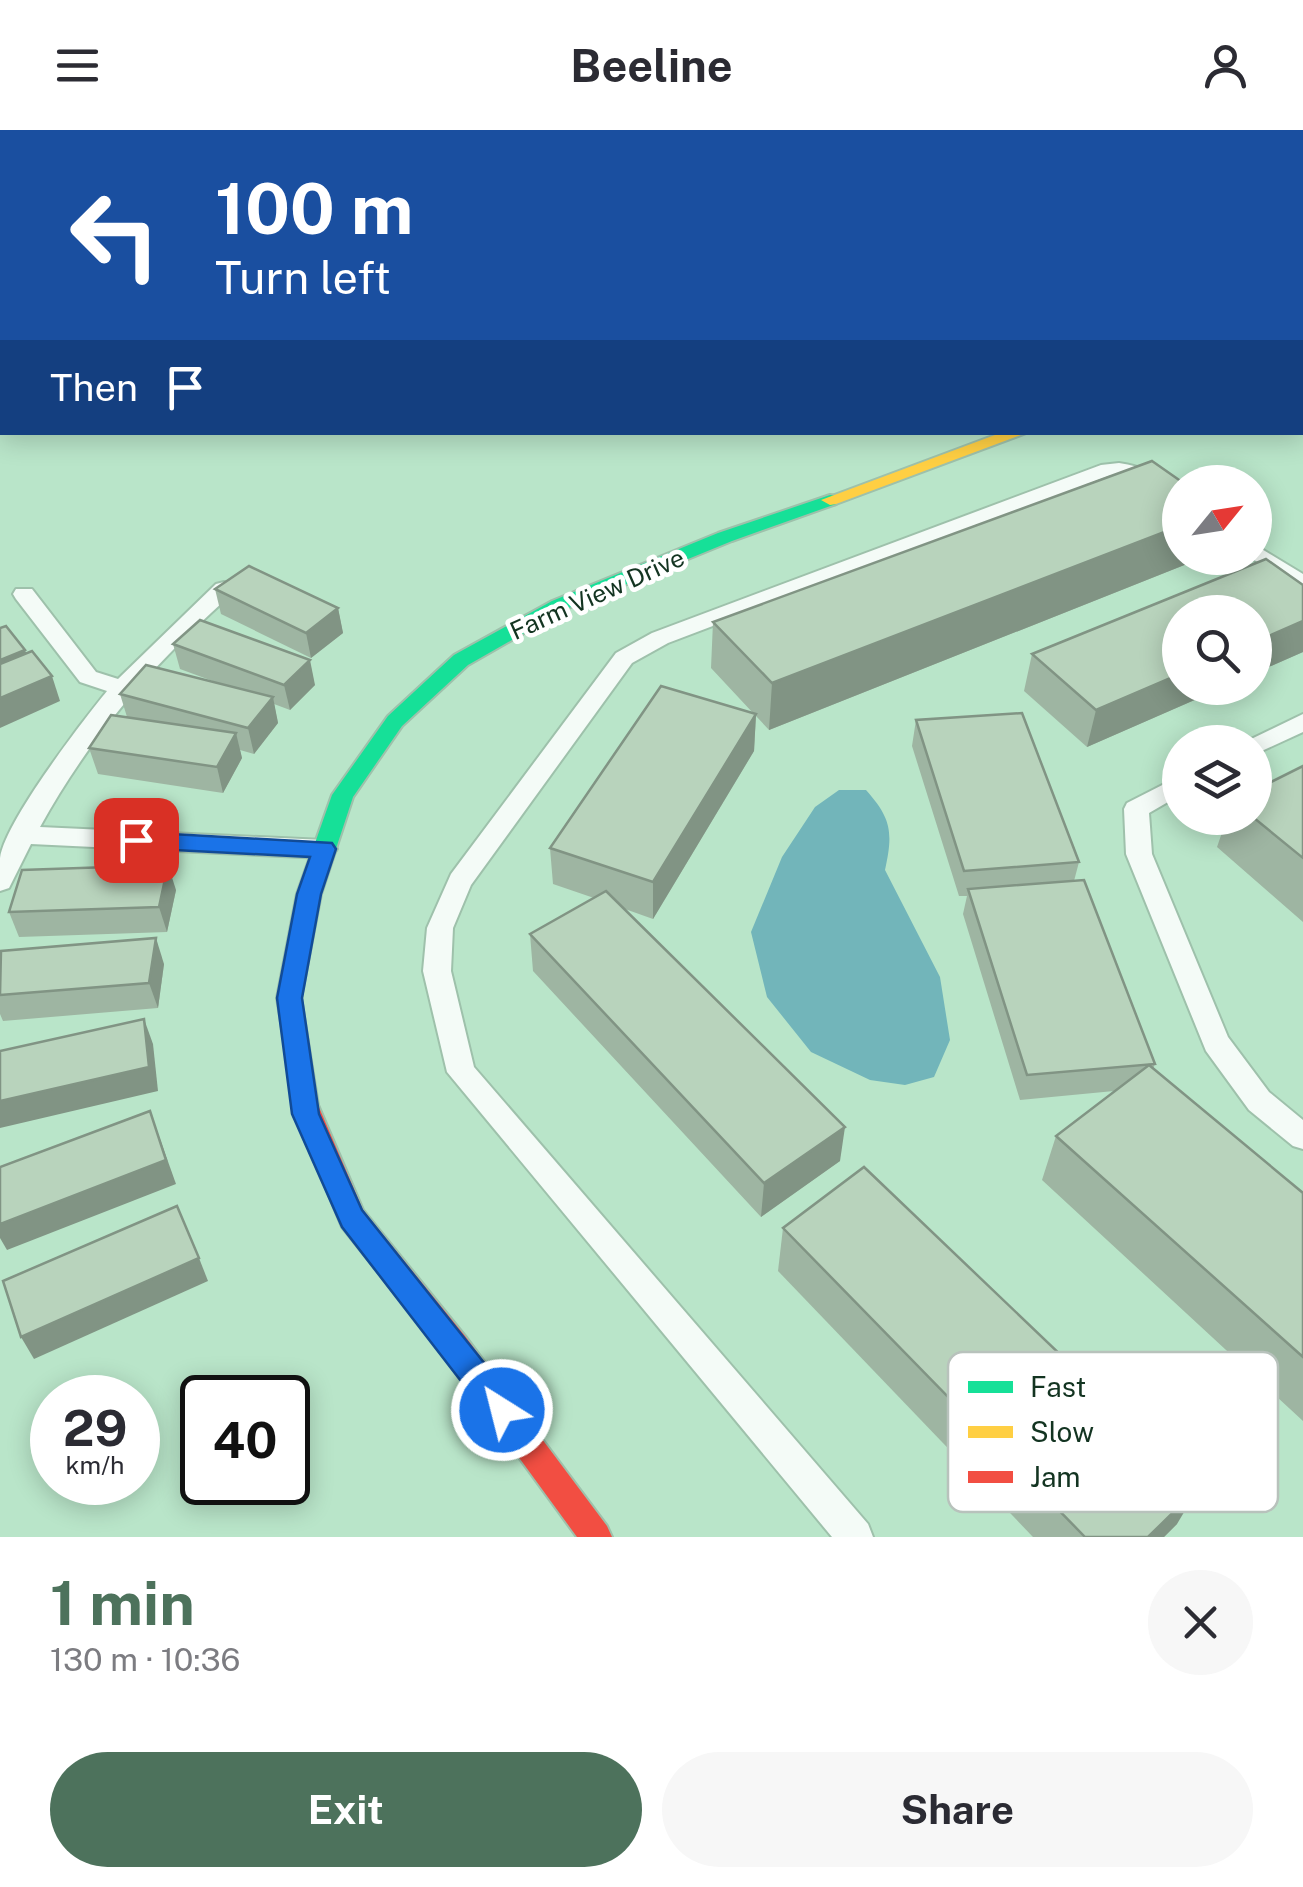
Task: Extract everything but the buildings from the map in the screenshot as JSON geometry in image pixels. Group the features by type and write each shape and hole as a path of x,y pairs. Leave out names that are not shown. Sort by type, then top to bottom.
{"street":[{"name":"Farm View Drive","path":"596,1537 455,1346 352,1218 306,1114 289,998 309,894 342,795 385,736 460,660 558,605 725,537 1013,435"}],"lane":[{"path":"855,1537 461,1072 437,971 440,928 460,881 624,658 660,638 1108,470 1122,468 1146,474 1162,486"},
{"path":"1272,563 1303,584"},
{"path":"0,882 60,768 119,688 168,636 224,590"},
{"path":"24,594 88,677 119,688"},
{"path":"1272,738 1303,722"},
{"path":"1162,794 1136,809 1139,854 1216,1044 1259,1102 1303,1138"},
{"path":"22,835 324,849"}],"water":[{"path":"839,790 866,790 886,818 889,846 885,870 940,977 950,1040 934,1077 905,1085 870,1080 811,1052 767,997 751,932 782,857 815,807"}],"traffic: fast":[{"path":"305,1105 289,998 309,894 343,795 395,721 461,660 559,605 725,537 830,500"}],"traffic: slow":[{"path":"830,500 1013,435"}],"traffic: jam":[{"path":"305,1105 352,1218 455,1346 596,1537"}],"route":[{"path":"136,840 324,849 309,894 289,998 306,1114 352,1218 502,1410"}]}
